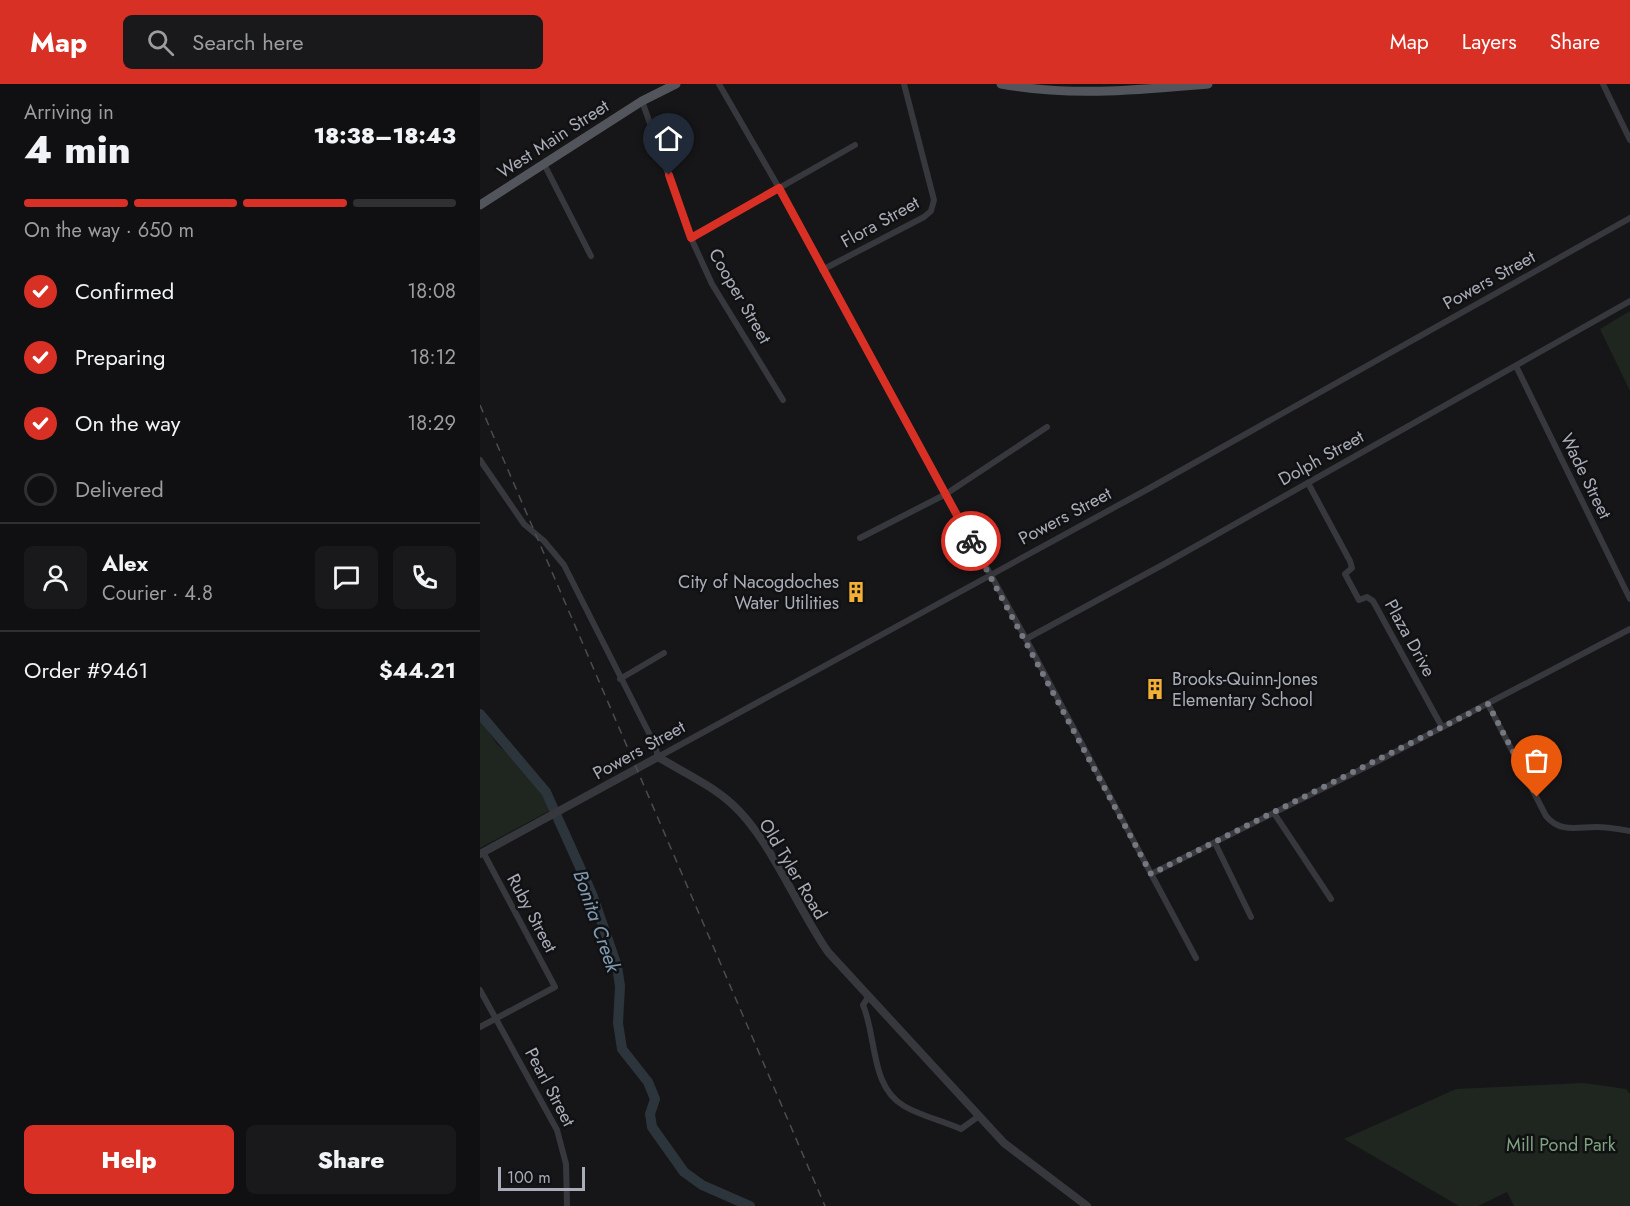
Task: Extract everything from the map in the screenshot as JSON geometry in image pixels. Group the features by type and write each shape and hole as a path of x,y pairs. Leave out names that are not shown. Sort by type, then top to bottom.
{"main road":[{"name":"West Main Street","path":"480,205 642,101 676,84"},
{"path":"1001,84 1103,92 1208,84"}],"street":[{"path":"719,84 779,188 1026,639 1196,958"},
{"name":"Flora Street","path":"822,270 924,217 933,209 934,200 904,84"},
{"path":"1603,84 1630,140"},
{"name":"Cooper Street","path":"642,101 691,238 712,284 783,400"},
{"path":"691,238 855,145"},
{"path":"544,164 591,256"},
{"name":"Powers Street","path":"481,853 1148,489 1630,218"},
{"name":"Dolph Street","path":"1026,639 1630,302"},
{"name":"Wade Street","path":"1516,366 1630,599"},
{"path":"860,538 946,494 1047,427"},
{"path":"480,460 521,519 564,565 620,679 656,745 658,757"},
{"name":"Plaza Drive","path":"1308,483 1352,563 1350,571 1345,574 1359,600 1367,597 1373,601 1442,727"},
{"path":"1151,874 1488,704 1630,629"},
{"path":"620,679 664,653"},
{"path":"1488,704 1546,816 1553,823 1573,829 1599,827 1630,831"},
{"name":"Old Tyler Road","path":"658,757 720,794 744,816 759,837 808,924 828,952 979,1116 1022,1158 1088,1206"},
{"path":"1274,813 1331,899"},
{"path":"1215,843 1251,917"},
{"name":"Ruby Street","path":"481,853 555,987 496,1018"},
{"name":"Pearl Street","path":"480,990 560,1139 567,1175 567,1206"},
{"path":"869,996 863,1005 871,1029 880,1077 892,1095 904,1106 961,1129 979,1116"},
{"path":"480,1027 496,1018"}],"green space":[{"path":"1630,311 1630,391 1600,329"},
{"path":"480,719 497,744 530,775 551,810 480,848"},
{"name":"Mill Pond Park","path":"1584,1083 1626,1089 1630,1094 1630,1206 1514,1206 1507,1192 1478,1206 1459,1206 1344,1139 1456,1089"}],"waterway":[{"name":"Bonita Creek","path":"480,714 546,792 592,894 617,966 620,986 618,1023 622,1049 648,1082 655,1099 650,1114 652,1127 684,1172 702,1185 750,1206"}],"railway":[{"path":"480,405 825,1206"}],"way so far":[{"path":"971,541 1151,874 1488,704 1537,797"}],"place":[{"name":"City of Nacogdoches Water Utilities","path":"856,592"},
{"name":"Brooks-Quinn-Jones Elementary School","path":"1155,689"}],"route":[{"path":"669,175 691,238 779,188 971,541"}]}
